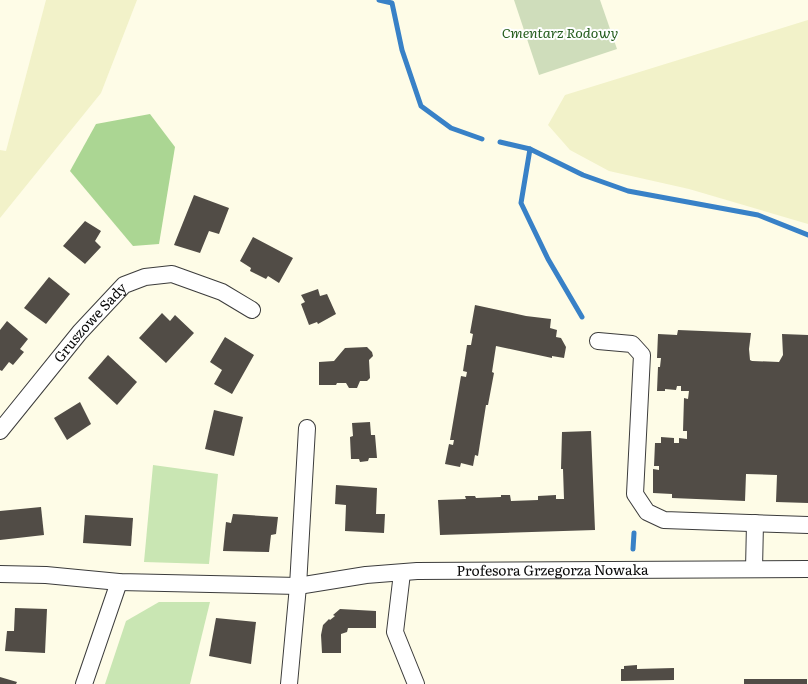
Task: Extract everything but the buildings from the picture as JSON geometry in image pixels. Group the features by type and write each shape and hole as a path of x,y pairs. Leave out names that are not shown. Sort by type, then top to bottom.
{"street":[{"name":"Gruszowe Sady","path":"0,431 80,332 124,285 144,277 172,274 222,292 252,310"},
{"path":"598,340 632,344 642,355 635,494 647,512 664,520 808,524"},
{"path":"289,684 298,586 307,428"},
{"path":"754,569 755,523"},
{"name":"Profesora Grzegorza Nowaka","path":"298,586 366,575 402,572 808,569"},
{"path":"402,572 395,632 416,684"},
{"path":"0,574 46,575 119,582 298,586"},
{"path":"84,684 119,582"}],"green space":[{"path":"46,0 137,0 101,93 0,218 0,150 6,151"},
{"name":"Cmentarz Rodowy","path":"514,0 600,0 617,49 539,75"},
{"path":"808,20 808,224 689,189 609,171 570,150 548,125 565,95"},
{"path":"150,114 175,147 159,244 133,246 70,171 96,124"},
{"path":"153,465 218,474 209,564 144,562"},
{"path":"159,602 210,602 190,684 105,684 126,621"}],"waterway":[{"path":"379,0 392,3 402,50 421,106 451,128 482,139"},
{"path":"500,142 530,149 583,175 628,191 758,215 808,235"},
{"path":"530,149 521,203 548,259 582,317"},
{"path":"633,549 634,533"}]}
